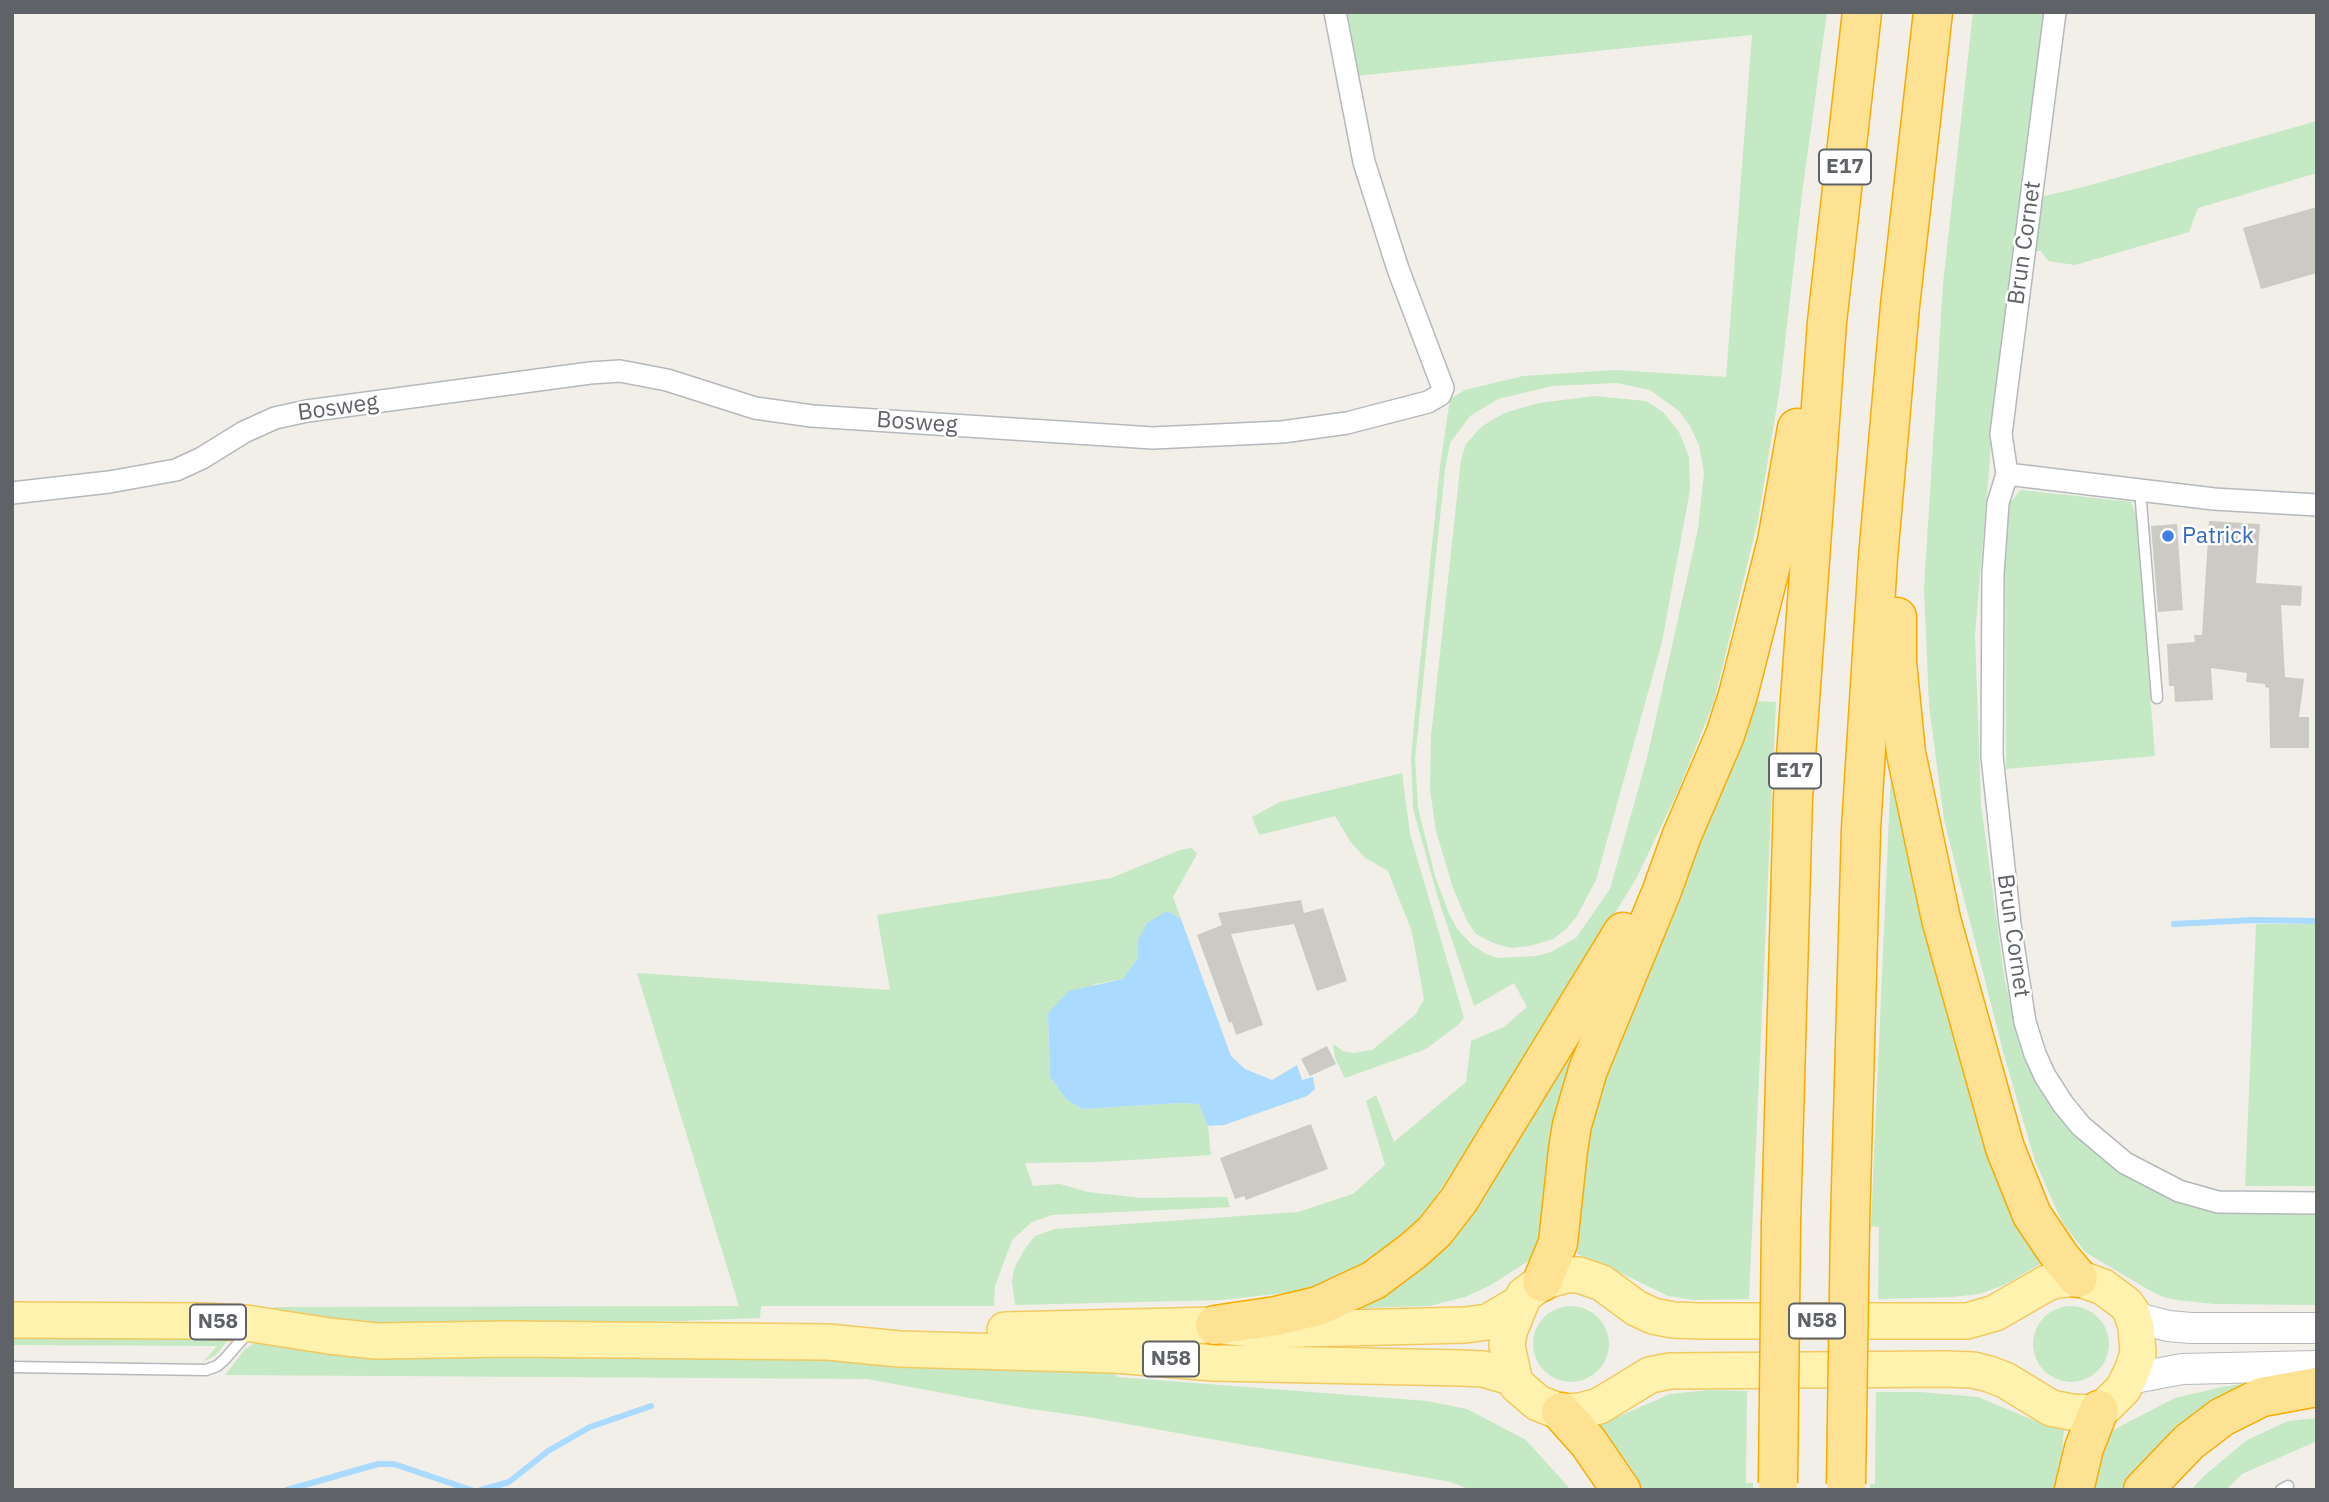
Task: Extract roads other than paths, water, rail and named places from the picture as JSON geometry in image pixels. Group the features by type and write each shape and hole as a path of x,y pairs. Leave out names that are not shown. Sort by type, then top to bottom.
{"highway":[{"name":"E17","path":"1778,1487 1780,1222 1793,798 1827,321 1862,12"},
{"path":"1846,1487 1861,829 1878,558 1900,306 1933,12"},
{"path":"1531,1292 1558,1243 1568,1150 1579,1097 1604,1028 1725,735 1749,659 1777,541 1800,405 1827,321"},
{"path":"1878,558 1897,602 1900,706 1921,830 1941,919 2001,1136 2032,1215 2054,1249 2078,1278"},
{"path":"1215,1325 1287,1313 1337,1298 1365,1285 1395,1266 1435,1231 1459,1200 1682,835"},
{"path":"2143,1490 2189,1442 2222,1417 2262,1397 2317,1387"},
{"path":"2074,1490 2084,1448 2099,1410"},
{"path":"1561,1412 1588,1442 1621,1490"}],"main road":[{"name":"N58","path":"12,1320 246,1323 376,1341 546,1339 828,1342 1003,1330 1215,1325 1262,1330 1465,1325 1488,1322 1531,1292 1566,1275 1590,1278 1612,1288 1643,1312 1673,1320 1943,1321 1981,1318 2007,1307 2047,1283 2078,1278"},
{"path":"2078,1278 2094,1282 2126,1304 2134,1317 2139,1345 2129,1380 2114,1400 2099,1410"},
{"path":"1531,1292 1509,1332 1507,1346 1514,1378 1531,1398 1545,1407 1561,1412"},
{"path":"2134,1317 2168,1326 2191,1328 2317,1328"},
{"name":"N58","path":"828,1342 898,1349 1115,1355 1214,1363 1483,1369 1514,1378"},
{"path":"2129,1380 2182,1369 2317,1366"},
{"name":"N58","path":"1561,1412 1599,1406 1650,1375 1670,1371 1919,1369 1981,1372 2005,1380 2050,1408 2081,1413 2099,1410"}],"street":[{"name":"Bosweg","path":"12,493 109,482 176,470 275,418 307,411 620,371 667,380 755,408 812,416 1153,439 1282,432 1347,423 1428,402 1440,395 1443,388 1440,375 1398,269 1364,162 1335,12"},
{"name":"Brun Cornet","path":"2055,12 2001,434 2007,474 1998,503 1993,574 1992,756 2017,976 2025,1022 2035,1054 2051,1086 2081,1126 2110,1152 2141,1173 2179,1191 2218,1202 2317,1203"},
{"path":"2007,474 2214,499 2317,505"}],"lane":[{"path":"2140,490 2157,698"},
{"path":"12,1367 206,1370 217,1366 246,1336 246,1323"}],"water":[{"path":"1167,911 1181,919 1231,1056 1245,1069 1272,1080 1297,1065 1302,1080 1313,1077 1315,1089 1307,1096 1224,1125 1208,1126 1199,1104 1082,1109 1066,1099 1050,1077 1048,1013 1069,991 1123,979 1138,958 1138,940 1147,923"}],"waterway":[{"path":"2174,924 2253,920 2317,921"},
{"path":"481,1490 509,1482 548,1451 590,1427 651,1406"},
{"path":"287,1490 378,1464 394,1464 471,1490"}],"place":[{"name":"Patrick","path":"2168,536"}]}
